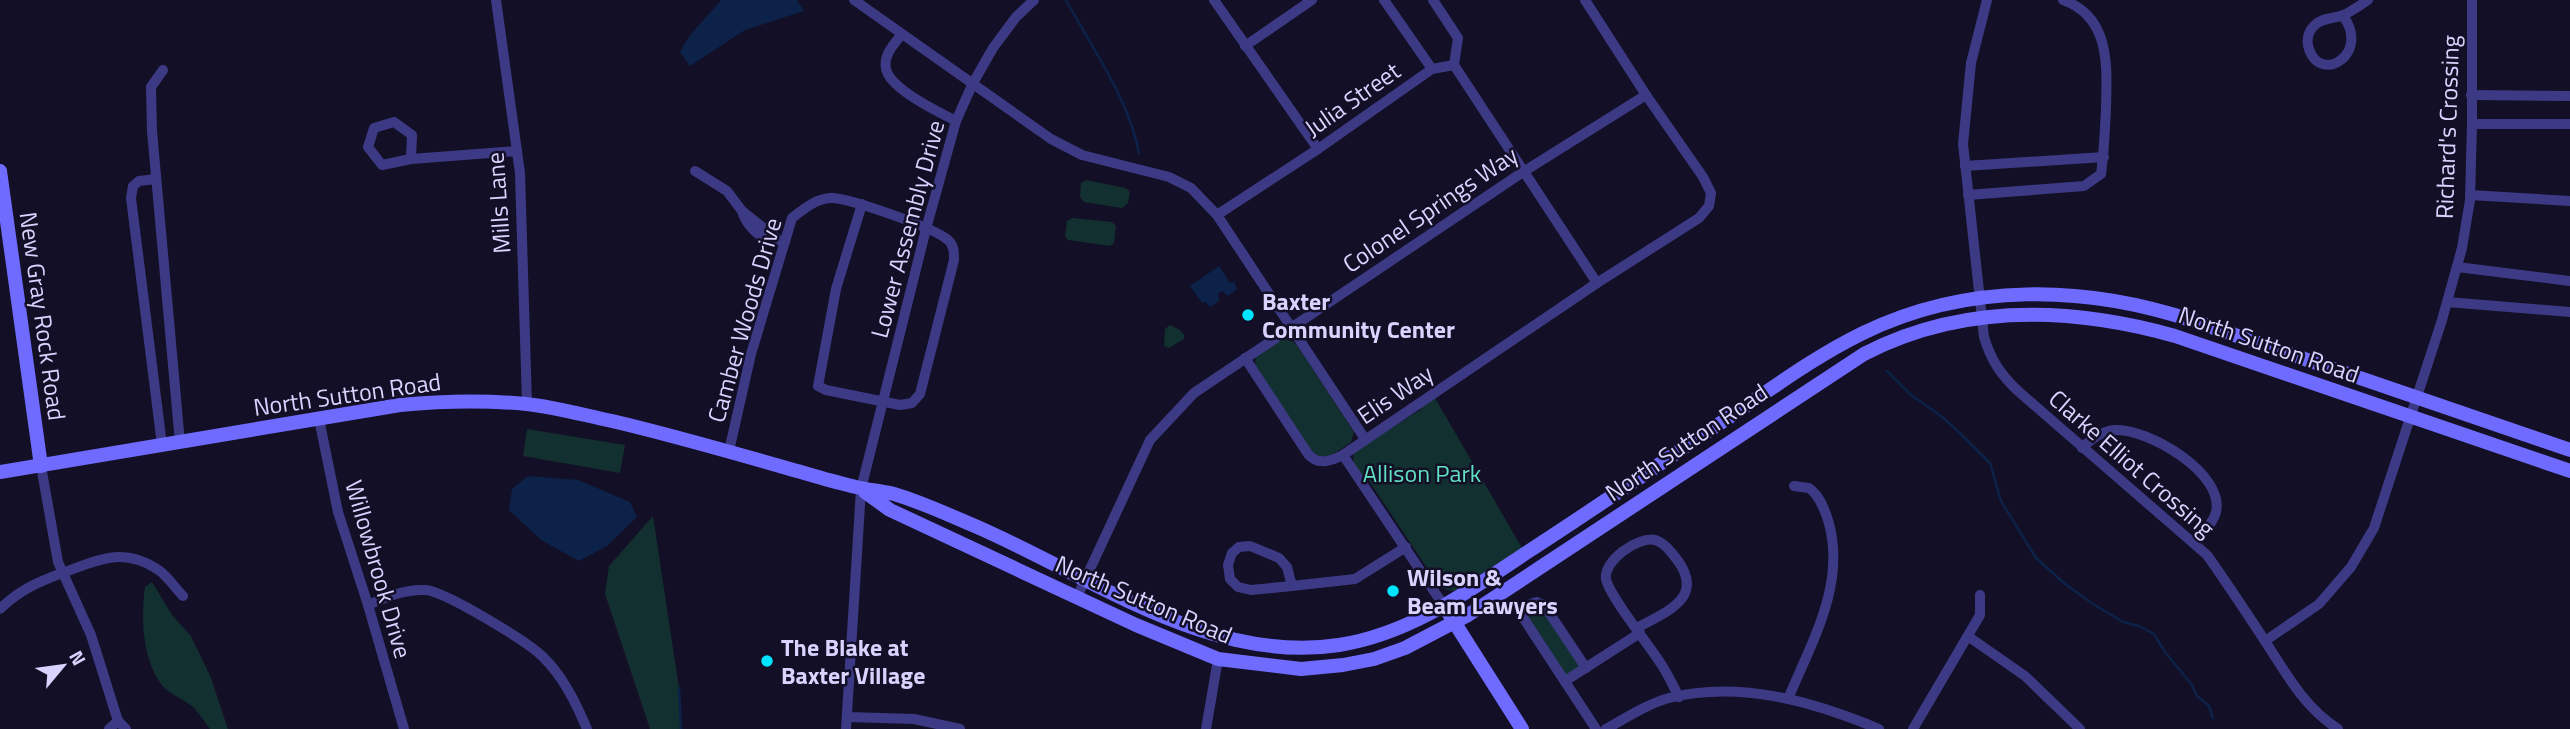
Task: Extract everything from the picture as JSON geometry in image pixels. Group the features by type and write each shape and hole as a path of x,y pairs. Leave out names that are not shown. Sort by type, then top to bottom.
{"main road":[{"name":"New Gray Rock Road","path":"0,171 41,466"},
{"name":"North Sutton Road","path":"0,472 431,402 527,404 559,409 729,451 862,489 893,494 976,527 1210,634 1276,647 1309,648 1358,641 1404,626 1444,606 1817,358 1881,325 1931,308 1980,297 2037,293 2071,294 2133,303 2183,317 2570,450"},
{"name":"North Sutton Road","path":"862,489 890,510 1136,625 1218,659 1294,668 1343,665 1374,659 1405,648 1455,623 1864,354 1919,332 1958,320 1983,316 2046,313 2093,317 2175,335 2570,471"},
{"path":"1444,606 1522,729"}],"street":[{"name":"Mills Lane","path":"496,0 517,151 522,224 527,404"},
{"path":"854,0 1051,139 1082,155 1169,177 1191,188 1217,215 1365,439"},
{"name":"Lower Assembly Drive","path":"846,729 862,489 926,229 956,121 973,83 993,48 1016,17 1034,0"},
{"path":"1214,0 1318,149"},
{"path":"1245,46 1312,0"},
{"path":"1384,0 1432,69"},
{"path":"1433,0 1458,38 1454,65 1597,284"},
{"path":"1585,0 1646,94"},
{"name":"Clarke Elliot Crossing","path":"1987,0 1971,63 1963,144 1980,297 1990,356 2001,375 2082,448 2194,542 2229,586 2310,708 2338,729"},
{"path":"1968,194 2084,186 2101,174 2104,157 2107,60 2103,41 2087,15 2063,0"},
{"path":"2343,16 2353,38 2351,50 2343,60 2331,65 2321,64 2312,56 2307,45 2309,32 2317,22 2343,16 2368,0"},
{"name":"Richard's Crossing","path":"2265,641 2319,604 2351,567 2374,528 2447,302 2457,267 2470,195 2473,124 2472,0"},
{"path":"901,35 887,55 886,69 891,80 956,121"},
{"name":"Julia Street","path":"1217,215 1318,149 1432,69 1454,65"},
{"path":"163,70 152,87 152,131 180,443"},
{"name":"Colonel Springs Way","path":"1077,597 1150,440 1194,393 1523,172 1646,94"},
{"name":"Elis Way","path":"1245,358 1311,458 1328,461 1343,455 1699,218 1709,206 1711,193 1646,94"},
{"path":"2472,95 2570,96"},
{"path":"411,159 412,135 394,122 374,128 368,147 382,165 411,159 517,151"},
{"path":"2473,124 2570,124"},
{"path":"1965,166 2104,157"},
{"path":"695,171 727,191 754,226 780,240"},
{"path":"156,179 139,181 133,186 131,198 162,445"},
{"path":"2470,195 2570,201"},
{"name":"Camber Woods Drive","path":"729,451 780,240 792,218 810,204 830,198 862,204 926,229 948,239 954,249 954,260 920,394 912,403 905,405 826,390 818,386 836,289 862,204"},
{"path":"2457,267 2570,281"},
{"path":"2447,302 2570,313"},
{"name":"Willowbrook Drive","path":"325,418 338,512 404,729"},
{"path":"2082,448 2099,435 2119,430 2167,446 2186,459 2209,486 2217,506 2210,524 2194,542"},
{"path":"1343,455 1444,606"},
{"path":"41,466 58,562 91,635 118,721 127,729"},
{"path":"1788,699 1828,603 1835,563 1832,534 1820,501 1809,488 1794,486"},
{"path":"1564,681 1586,668 1638,631 1681,602 1687,588 1687,577 1683,568 1660,542 1653,539 1629,548 1614,558 1606,571 1606,582 1638,631 1661,663 1679,696"},
{"path":"1292,586 1287,567 1279,558 1250,546 1238,547 1232,553 1228,565 1230,579 1238,587 1251,590 1292,586 1355,579 1406,547"},
{"path":"0,609 11,598 33,584 97,559 114,556 159,569 183,596"},
{"path":"368,605 400,592 427,590 456,600 542,656 573,695 587,729"},
{"path":"1913,729 1980,615 1980,595"},
{"path":"1586,668 1547,608 1540,603 1533,603 1525,610 1524,619 1596,729"},
{"path":"1969,637 2025,676 2080,729"},
{"path":"1206,729 1218,659"},
{"path":"1606,729 1645,707 1679,696 1737,692 1788,699 1847,716 1879,729"},
{"path":"847,717 914,719 960,729"},
{"path":"108,729 118,721"}],"green space":[{"path":"1086,180 1126,188 1130,192 1128,203 1122,208 1084,202 1080,197 1081,183"},
{"path":"1072,218 1112,222 1116,226 1114,243 1110,246 1068,240 1065,236 1067,221"},
{"path":"1170,325 1180,330 1184,339 1169,348 1164,346 1165,329"},
{"path":"1287,337 1297,345 1354,432 1351,442 1328,455 1313,454 1255,365 1256,357"},
{"name":"Allison Park","path":"1435,398 1522,548 1454,591 1444,589 1433,582 1427,568 1353,460 1354,452"},
{"path":"527,429 625,445 620,473 523,456"},
{"path":"653,516 679,688 681,729 650,729 605,594 609,566"},
{"path":"152,582 172,615 191,636 211,678 228,729 210,729 193,707 164,688 155,673 147,650 143,624 145,587"},
{"path":"1532,606 1542,607 1581,666 1565,676 1528,621 1527,612"}],"water":[{"path":"721,0 797,0 804,11 745,30 690,66 680,52"},
{"path":"1219,266 1230,283 1234,281 1237,289 1228,296 1222,291 1218,294 1219,301 1210,307 1205,302 1202,303 1190,286"},
{"path":"528,476 578,480 630,502 637,517 607,546 579,561 541,540 509,510 512,489"}],"waterway":[{"path":"1066,0 1118,94 1127,113 1139,153"},
{"path":"1887,371 1911,395 1941,416 1990,463 2001,501 2036,558 2093,604 2123,622 2154,634 2192,685 2197,696 2209,706 2213,718"},
{"path":"679,688 681,729"}],"place":[{"name":"Baxter Community Center","path":"1248,315"},
{"name":"Wilson & Beam Lawyers","path":"1393,591"},
{"name":"The Blake at Baxter Village","path":"767,661"}]}
